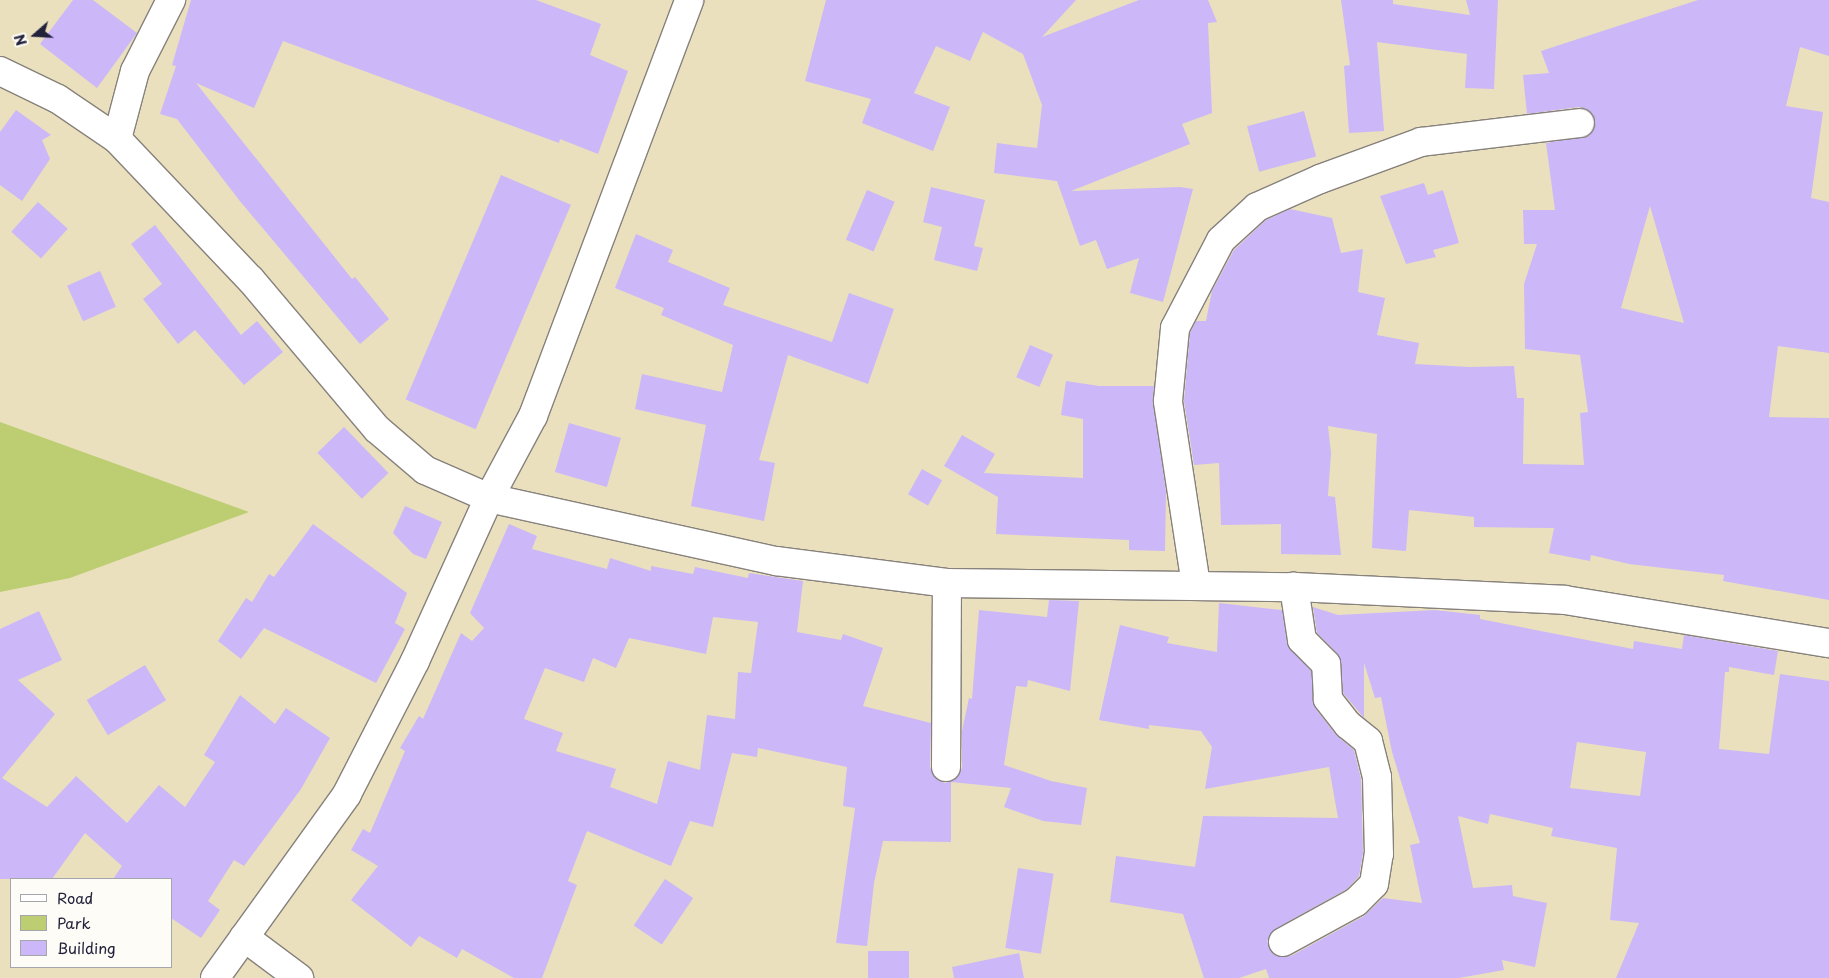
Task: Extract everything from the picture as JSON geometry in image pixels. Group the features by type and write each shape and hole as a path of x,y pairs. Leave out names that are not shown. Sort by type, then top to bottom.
{"street":[{"path":"117,139 135,71 171,0"},
{"path":"215,978 347,794 415,661 489,498 533,416 689,0"},
{"path":"0,71 58,99 117,139 251,280 377,429 425,470 489,498 776,561 947,583 1294,587 1565,600 1829,643"},
{"path":"1196,585 1168,401 1176,328 1221,240 1257,207 1320,179 1421,142 1580,122"},
{"path":"946,767 947,583"},
{"path":"1283,942 1356,902 1374,884 1379,854 1377,777 1368,741 1348,724 1328,700 1326,664 1302,640 1294,587"},
{"path":"244,937 299,978"}],"green space":[{"path":"0,422 249,512 70,578 0,592"}],"building":[{"path":"73,0 93,0 137,33 97,88 40,44"},
{"path":"191,0 536,0 601,24 590,55 628,71 598,154 560,139 559,143 283,41 254,108 196,83 352,279 355,277 389,319 360,344 239,200 177,119 160,114 176,66 172,65"},
{"path":"826,0 1076,0 1042,37 1139,0 1208,0 1217,22 1208,23 1212,113 1182,124 1190,144 1071,191 1180,187 1193,189 1163,302 1130,293 1139,258 1107,269 1096,240 1080,246 1057,181 994,173 997,143 1037,148 1042,105 1023,54 983,32 970,61 936,46 914,93 950,107 933,151 862,123 871,99 805,81"},
{"path":"1341,0 1393,0 1393,4 1470,15 1466,0 1498,0 1494,89 1465,88 1467,54 1377,42 1384,131 1349,133 1344,66 1350,65"},
{"path":"1698,0 1829,0 1829,56 1800,47 1786,106 1823,112 1811,198 1829,202 1829,353 1778,346 1769,417 1829,418 1829,600 1723,581 1724,575 1629,564 1591,555 1590,561 1549,553 1554,528 1474,527 1474,517 1409,510 1406,551 1372,548 1377,434 1328,426 1331,453 1328,496 1335,497 1341,555 1281,554 1281,524 1221,525 1219,463 1194,465 1184,401 1190,333 1196,321 1206,321 1212,291 1234,250 1266,220 1290,209 1332,218 1341,253 1363,249 1358,292 1385,298 1377,335 1419,343 1415,364 1470,367 1514,366 1517,398 1524,398 1523,464 1584,465 1580,413 1588,412 1580,355 1525,349 1524,284 1537,244 1524,244 1523,210 1555,210 1546,143 1589,136 1595,121 1587,109 1579,107 1527,114 1523,75 1549,73 1541,51","holes":["1650,206 1684,323 1621,308"]},
{"path":"16,110 51,135 42,140 50,159 22,201 0,185 0,132"},
{"path":"1304,111 1316,156 1259,172 1247,126"},
{"path":"501,175 571,205 476,429 406,400"},
{"path":"1424,183 1428,195 1443,190 1459,243 1433,250 1436,257 1406,264 1380,196"},
{"path":"931,187 985,200 974,246 983,248 977,271 934,260 942,227 923,222"},
{"path":"867,190 895,202 874,251 846,240"},
{"path":"38,202 68,229 41,258 11,232"},
{"path":"155,225 241,335 257,321 283,352 244,385 195,330 178,344 143,299 162,284 131,244"},
{"path":"636,234 673,250 668,262 730,288 723,305 832,342 849,293 894,309 868,384 788,355 759,460 775,463 764,521 691,506 706,425 635,409 642,374 722,392 733,345 661,315 664,308 615,288"},
{"path":"100,271 116,307 83,321 67,286"},
{"path":"1030,345 1053,355 1039,387 1016,377"},
{"path":"1066,381 1099,386 1154,386 1153,403 1166,491 1165,551 1129,550 1129,540 996,534 998,497 944,466 962,435 995,454 984,473 1083,478 1083,419 1061,415"},
{"path":"569,423 621,438 607,487 555,472"},
{"path":"344,427 388,473 362,499 317,453"},
{"path":"922,469 942,480 928,506 908,494"},
{"path":"405,506 442,522 426,559 413,554 393,533"},
{"path":"313,524 407,593 395,623 405,629 376,683 264,628 241,659 218,641 246,598 252,602 269,574 274,577"},
{"path":"509,524 537,536 532,549 607,569 610,558 651,571 651,566 693,574 695,567 748,578 749,573 803,581 797,632 841,640 843,634 883,648 863,706 931,723 930,767 938,780 945,783 954,780 962,768 962,731 969,698 972,699 979,610 1047,617 1049,600 1079,601 1070,691 1028,680 1027,687 1016,686 1004,765 1051,781 1087,788 1081,825 1043,821 1004,807 1011,788 951,782 951,842 883,841 874,883 867,946 836,943 855,808 843,806 847,767 758,748 757,757 732,753 713,827 690,821 671,866 587,831 568,881 577,885 542,978 514,978 462,949 457,958 419,936 411,947 351,900 378,866 351,850 363,829 370,833 405,751 400,748 419,716 423,719 461,633 472,641 484,628 470,613","holes":["713,617 758,622 751,673 738,672 735,719 707,715 700,770 668,761 657,804 610,787 616,769 556,751 563,733 524,719 545,668 584,682 593,658 616,668 629,638 706,654"]},
{"path":"1219,603 1282,610 1287,643 1311,671 1315,708 1336,735 1354,750 1361,779 1363,853 1359,876 1347,889 1275,929 1267,941 1274,955 1291,956 1364,916 1383,898 1422,903 1410,845 1420,843 1392,752 1381,697 1375,698 1364,663 1364,718 1343,693 1341,662 1337,653 1317,633 1313,607 1338,615 1435,610 1480,615 1480,619 1633,649 1634,641 1682,649 1684,635 1778,651 1774,675 1729,667 1729,672 1725,672 1719,749 1769,754 1780,674 1829,681 1829,978 1616,978 1639,923 1610,920 1617,848 1551,836 1553,828 1490,814 1488,824 1458,816 1473,888 1512,885 1513,896 1547,903 1535,967 1502,960 1504,970 1459,978 1269,978 1266,969 1239,978 1204,978 1183,914 1110,902 1116,856 1195,867 1203,816 1338,818 1329,767 1205,789 1212,747 1201,731 1149,725 1149,729 1099,720 1120,625 1169,637 1167,643 1217,652","holes":["1577,742 1646,752 1640,796 1570,788"]},
{"path":"39,611 62,660 18,680 55,714 2,778 47,807 76,776 127,823 159,785 185,807 215,762 204,755 240,695 275,724 286,708 330,738 301,789 244,866 234,860 208,901 220,910 201,938 172,919 172,878 114,878 122,866 85,833 53,878 0,879 0,629"},
{"path":"145,665 166,700 108,735 87,700"},
{"path":"1018,868 1054,874 1041,954 1005,948"},
{"path":"665,879 693,898 662,944 634,925"},
{"path":"868,951 909,951 909,978 868,978"},
{"path":"1019,953 1024,978 954,978 952,967"}]}
